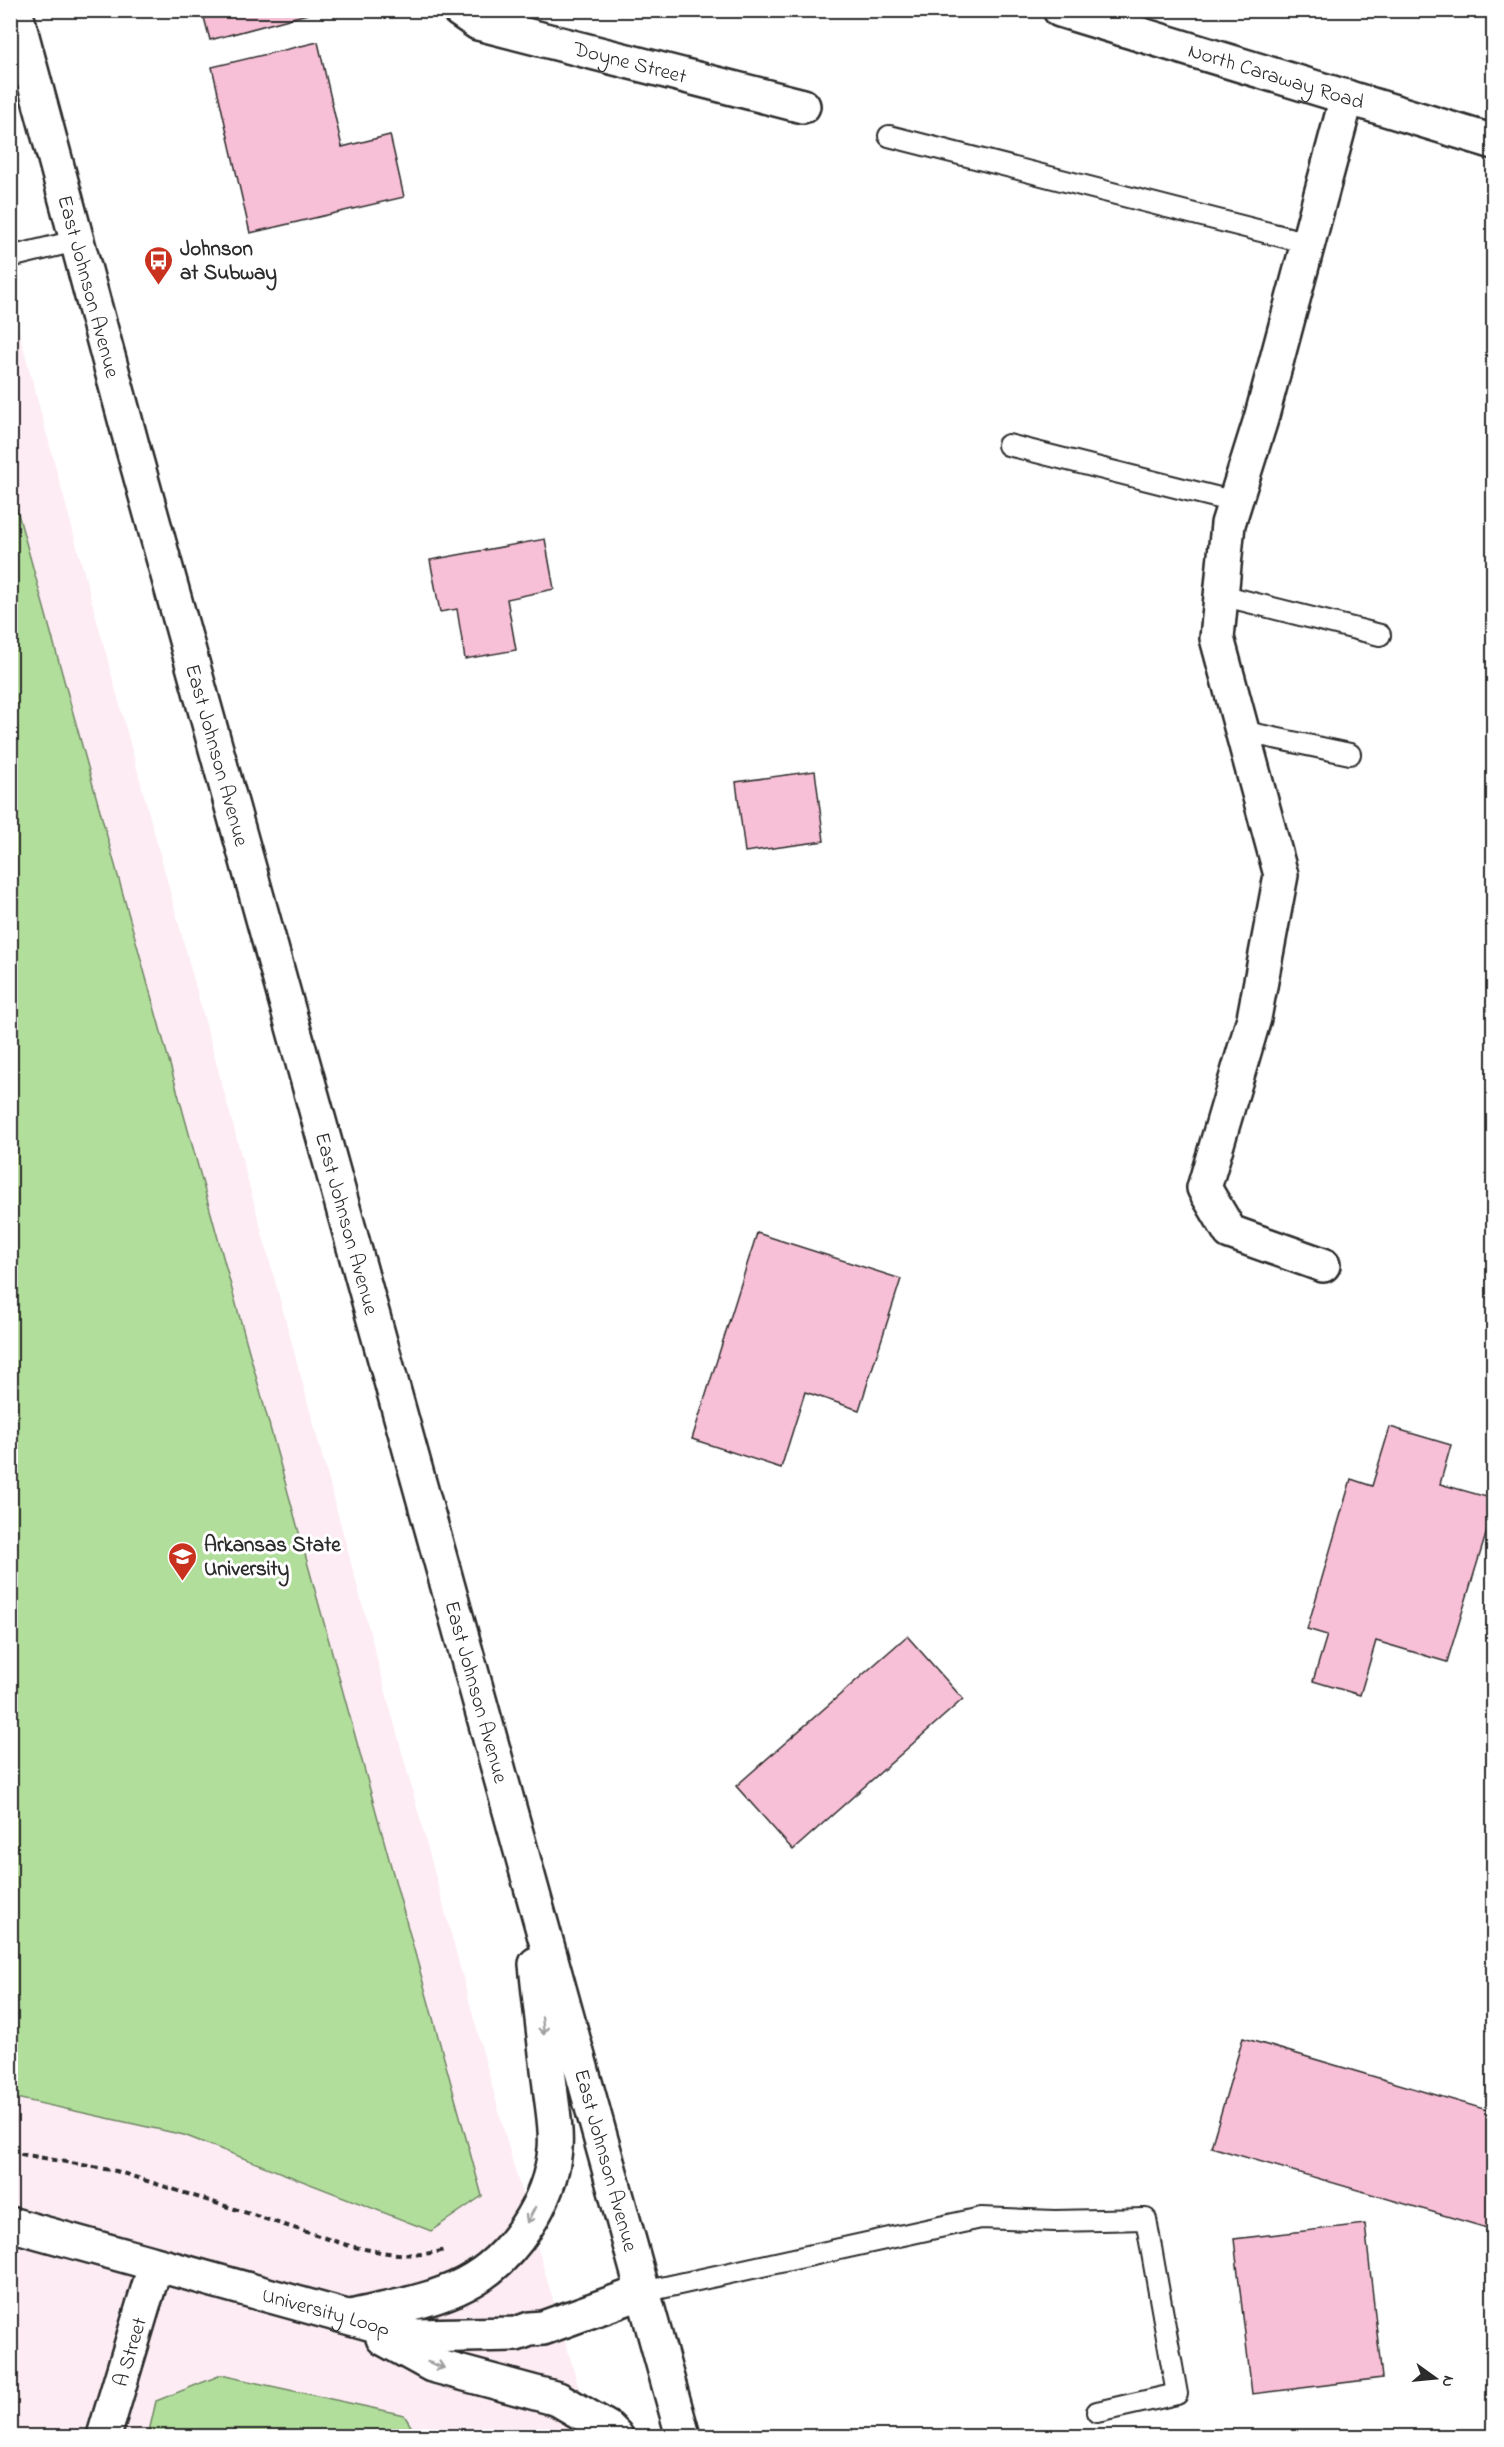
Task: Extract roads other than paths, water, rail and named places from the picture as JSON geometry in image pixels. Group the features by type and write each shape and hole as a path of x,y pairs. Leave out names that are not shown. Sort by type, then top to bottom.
{"main road":[{"name":"East Johnson Avenue","path":"15,10 20,69 76,241 684,2436"},
{"name":"Doyne Street","path":"459,10 478,23 803,106"},
{"name":"North Caraway Road","path":"1060,10 1494,142"},
{"path":"1323,1265 1230,1232 1204,1188 1254,1018 1281,875 1216,638 1228,524 1261,419 1347,98"},
{"path":"347,2318 406,2304 463,2286 478,2277 501,2258 519,2238 545,2190 556,2139 525,1863"},
{"name":"University Loop","path":"10,2224 155,2266 416,2336 516,2334 543,2328 643,2292"},
{"name":"A Street","path":"104,2436 155,2266"},
{"path":"347,2318 432,2365 558,2399 609,2429 616,2436"}],"lane":[{"path":"889,136 1308,243"},
{"path":"10,257 76,241"},
{"path":"1008,445 1235,502"},
{"path":"1221,596 1380,635"},
{"path":"1241,731 1350,754"},
{"path":"643,2292 981,2218 1055,2221 1146,2219 1177,2394 1097,2412"}],"place":[{"name":"Johnson at Subway","path":"159,286"},
{"name":"Arkansas State University","path":"183,1582"}]}
